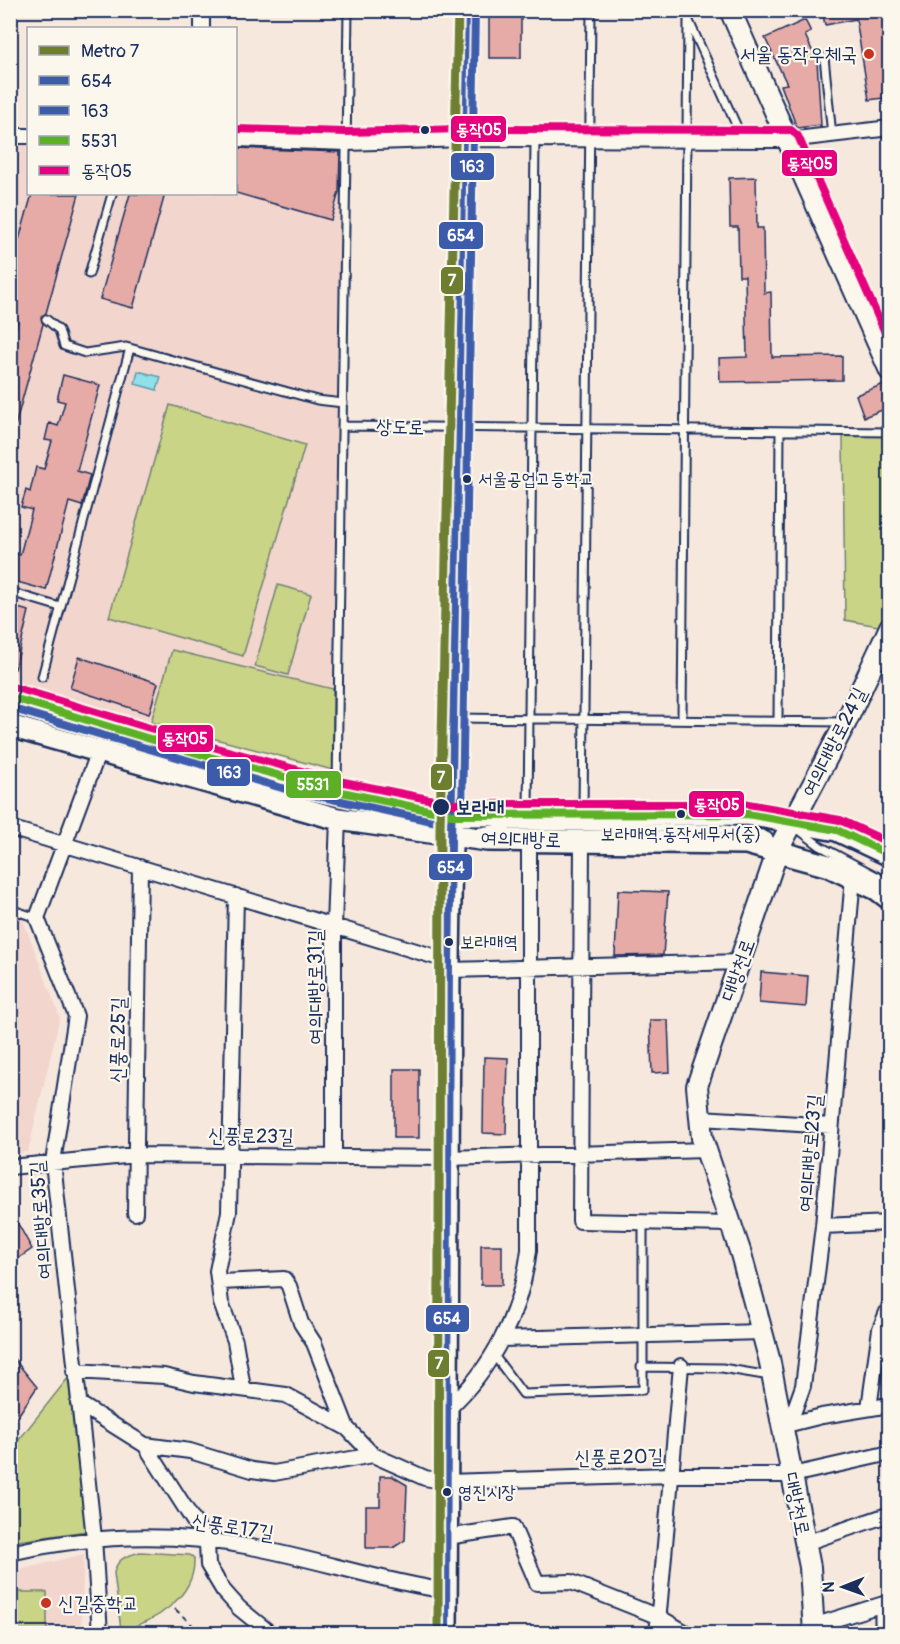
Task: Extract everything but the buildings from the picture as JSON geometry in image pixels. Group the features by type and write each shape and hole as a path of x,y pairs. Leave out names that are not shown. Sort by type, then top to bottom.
{"main road":[{"path":"446,1634 449,966 465,10"},
{"path":"730,10 890,371"},
{"name":"여의대방로24길","path":"793,824 846,722 890,627"},
{"name":"여의대방로","path":"10,697 210,758 337,791 452,825 529,841 746,843 813,860 877,889 890,899"},
{"name":"여의대방로","path":"10,726 338,819 452,825 528,815 747,814 837,830 890,855"},
{"name":"대방천로","path":"793,824 778,850 742,962 697,1086 706,1150 731,1224 762,1332 772,1376 810,1567 813,1630"}],"street":[{"path":"202,10 202,27"},
{"path":"237,139 347,143 463,138 788,140 890,128"},
{"path":"10,136 27,136"},
{"path":"37,918 99,751"},
{"name":"여의대방로31길","path":"334,1156 334,926 338,819"},
{"path":"10,828 334,926 449,966 527,968 742,962"},
{"path":"582,840 580,1221 731,1224"},
{"path":"447,1410 478,1378 502,1339 520,1298 526,1274 529,1250 527,968 529,841"},
{"name":"신풍로25길","path":"135,1213 140,867"},
{"name":"여의대방로23길","path":"782,1426 794,1411 803,1386 823,1226 853,877"},
{"path":"236,896 229,1212 218,1263 221,1303 235,1341 243,1388"},
{"name":"여의대방로35길","path":"37,918 76,1016 53,1162 94,1538 100,1634"},
{"path":"700,1118 831,1126"},
{"name":"신풍로23길","path":"10,1167 136,1155 448,1158 706,1150"},
{"path":"823,1226 890,1223"},
{"path":"221,1282 284,1279 289,1286 301,1323 314,1343 347,1428"},
{"path":"869,1408 880,1329 890,1305"},
{"path":"502,1339 762,1332"},
{"path":"657,1634 681,1366"},
{"path":"74,1371 164,1376 194,1383 286,1395 347,1428 373,1455"},
{"path":"78,1402 145,1445 207,1542 208,1564 223,1590 239,1608 271,1634"},
{"path":"782,1426 822,1416 890,1405"},
{"path":"145,1445 190,1451 252,1470 274,1473 373,1455"},
{"name":"신풍로20길","path":"373,1455 425,1478 447,1482 671,1475 792,1475 890,1453"},
{"path":"805,1543 890,1514"},
{"path":"447,1537 513,1527 537,1583 571,1582 659,1617 688,1634"},
{"name":"신풍로17길","path":"10,1553 53,1543 94,1538 138,1537 207,1542 250,1547 417,1587 447,1591"},
{"path":"813,1630 884,1604"}],"lane":[{"path":"337,791 348,10"},
{"path":"583,813 591,10"},
{"path":"684,10 743,140"},
{"path":"682,720 688,18"},
{"path":"824,57 832,135"},
{"path":"528,815 535,139"},
{"path":"89,274 112,195"},
{"path":"46,319 59,330 64,346 85,353 130,348 317,400 343,403"},
{"path":"42,677 130,348"},
{"name":"상도로","path":"342,426 890,432"},
{"path":"778,721 780,431"},
{"path":"10,592 60,608"},
{"path":"454,718 846,722"},
{"path":"793,824 806,837 890,883"},
{"path":"452,825 723,829 762,834 768,837 778,850"},
{"path":"10,909 37,918"},
{"path":"493,1354 523,1394 643,1390 641,1367 643,1224"},
{"path":"641,1367 722,1368 772,1376"},
{"path":"879,1634 884,1604"}],"path":[{"path":"175,1609 202,1634"}],"shaded area":[{"path":"347,143 333,770 151,722 11,680 11,144 27,144 27,195 237,195 237,144"},
{"path":"11,911 21,914 60,1017 28,1152 11,1154"},
{"name":"신길중학교","path":"84,1554 81,1633 11,1633 10,1572"}],"green space":[{"path":"170,405 305,445 243,656 109,617"},
{"path":"843,436 889,436 890,611 883,627 845,620"},
{"path":"278,585 311,594 288,675 255,666"},
{"path":"172,650 333,689 333,770 151,722"},
{"path":"68,1378 87,1531 11,1542 10,1471 14,1446"},
{"path":"140,1552 190,1555 194,1558 193,1572 188,1585 171,1606 147,1621 121,1630 115,1568 127,1556"},
{"path":"11,1592 47,1592 47,1633 11,1633"}],"water":[{"path":"138,371 161,377 157,390 135,384"}],"metro line":[{"name":"7","path":"438,1634 440,831 458,10"}],"transit line":[{"name":"654","path":"446,1634 449,961 465,10"},
{"name":"163","path":"462,815 475,10"},
{"name":"동작05","path":"237,129 347,132 463,129 791,130 798,136 890,344"},
{"name":"동작05","path":"13,687 213,747 339,781 453,804 748,804 840,820 890,843"},
{"name":"5531","path":"10,697 210,757 337,791 452,815 747,814 837,830 890,855"},
{"name":"163","path":"10,708 282,788 450,825"}],"place":[{"name":"서울 동작우체국","path":"869,54"},
{"name":"서울공업고등학교","path":"467,479"},
{"name":"보라매","path":"441,807"},
{"name":"보라매역.동작세무서(중)","path":"681,814"},
{"name":"보라매역","path":"449,942"},
{"name":"영진시장","path":"447,1492"},
{"name":"신길중학교","path":"46,1603"}]}
